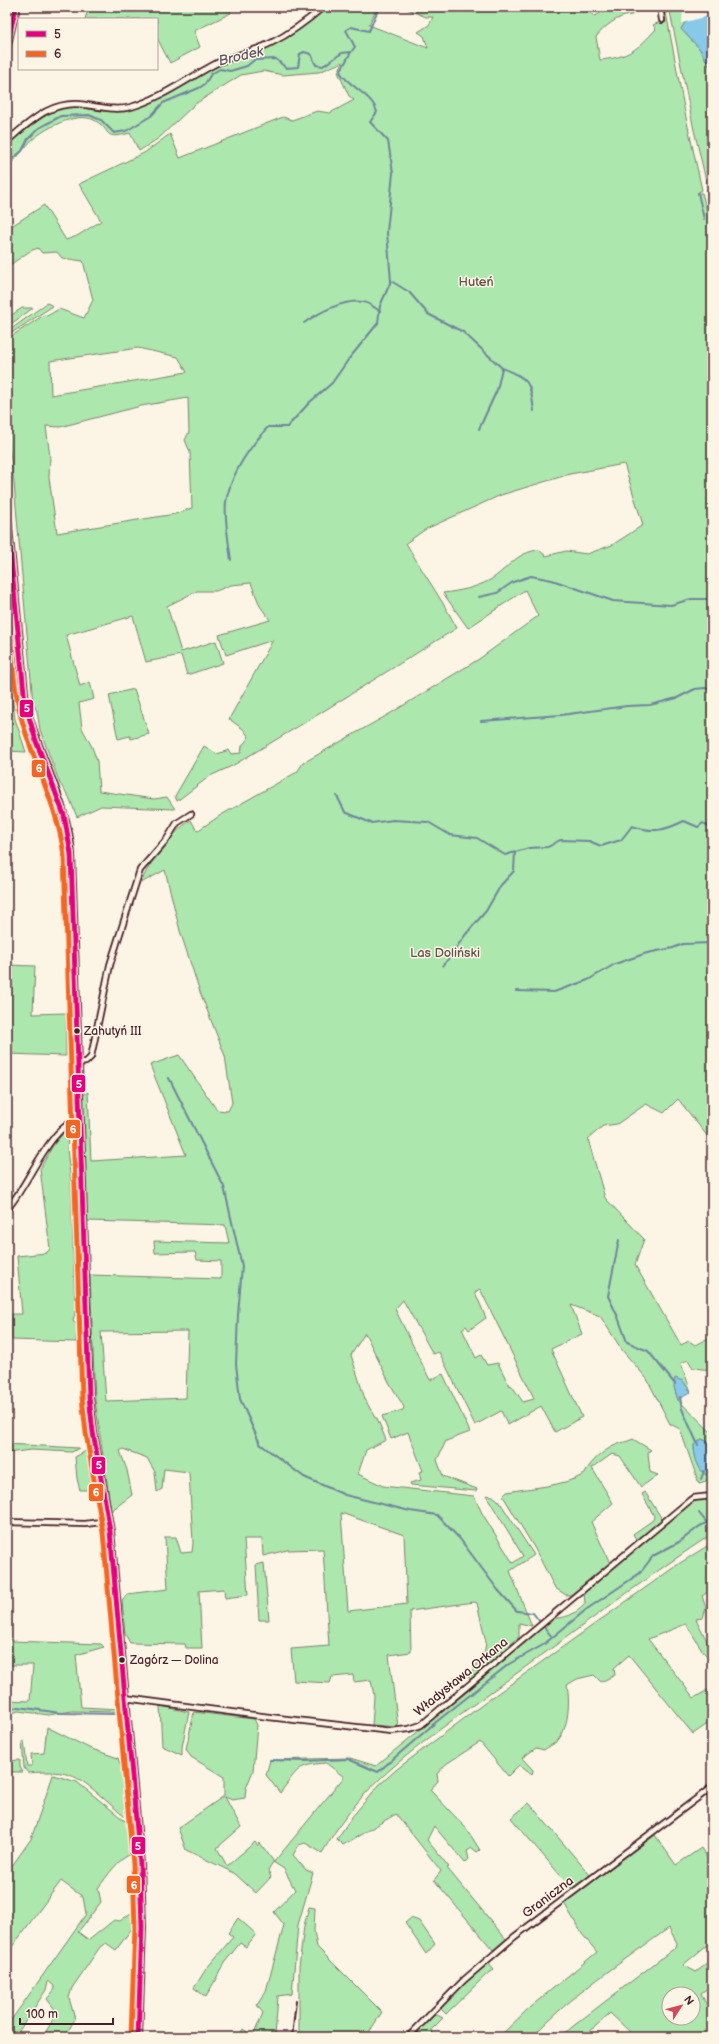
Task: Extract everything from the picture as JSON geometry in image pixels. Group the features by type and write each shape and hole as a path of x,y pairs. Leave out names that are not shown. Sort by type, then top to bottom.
{"main road":[{"path":"7,44 16,7"},
{"path":"7,518 25,703 32,729 66,821 71,846 79,1120 91,1413 108,1521 142,1900 138,2037"}],"street":[{"path":"7,141 33,119 54,107 79,104 119,109 145,102 184,83 216,64 270,43 303,23 323,7"},
{"path":"660,7 662,20"},
{"path":"78,1063 86,1062 91,1056 110,965 140,870 167,839 177,823 191,814"},
{"path":"7,1209 22,1190 44,1151 69,1123 79,1120"},
{"name":"Władysława Orkana","path":"125,1698 276,1718 391,1730 409,1729 421,1725 689,1500 693,1498 712,1496"},
{"path":"7,1522 85,1524 108,1521"},
{"name":"Graniczna","path":"408,2037 464,1980 514,1937 712,1787"}],"green space":[{"path":"89,7 229,7 231,13 194,31 200,47 170,63 158,40 158,18 85,18"},
{"path":"325,7 377,7 369,25 428,48 424,36 418,32 429,25 433,17 426,17 403,7 548,7 546,11 584,9 595,16 612,7 618,11 631,12 632,15 622,17 612,22 596,37 600,60 610,59 632,51 656,29 653,25 660,22 663,24 666,22 661,7 665,7 685,113 702,190 697,193 702,193 712,228 712,1142 678,1099 664,1113 646,1104 617,1124 603,1126 588,1139 605,1198 644,1239 635,1265 681,1345 689,1341 695,1345 712,1336 712,1370 693,1368 688,1360 681,1363 691,1392 683,1381 674,1387 678,1400 712,1433 712,1444 702,1439 694,1445 696,1458 699,1465 706,1475 712,1471 712,1476 703,1483 699,1484 680,1429 670,1424 647,1379 622,1350 600,1316 571,1305 582,1334 551,1349 582,1417 555,1432 541,1406 508,1425 501,1411 475,1425 439,1352 433,1354 403,1300 395,1309 430,1380 443,1374 470,1432 446,1441 437,1460 443,1476 477,1489 476,1491 411,1485 410,1483 421,1480 419,1472 423,1471 408,1432 391,1439 382,1416 403,1410 404,1407 389,1382 365,1333 351,1355 365,1399 375,1418 377,1418 386,1440 366,1450 358,1474 383,1486 474,1496 482,1513 513,1563 523,1556 486,1495 493,1496 499,1501 534,1555 510,1571 532,1626 519,1623 519,1637 471,1680 468,1677 484,1655 486,1642 477,1603 474,1602 410,1611 411,1652 389,1655 398,1727 372,1725 374,1696 371,1680 354,1682 353,1675 332,1677 330,1683 294,1681 291,1649 329,1646 323,1549 287,1550 263,1556 262,1539 244,1539 248,1595 225,1598 224,1589 199,1591 202,1648 186,1648 185,1644 130,1643 125,1634 122,1600 127,1594 168,1589 165,1537 176,1537 181,1553 192,1552 193,1543 189,1472 164,1469 162,1489 157,1492 155,1472 147,1458 123,1449 120,1451 127,1470 132,1495 111,1511 95,1400 90,1275 221,1279 221,1261 197,1260 195,1252 155,1253 154,1241 229,1243 225,1225 87,1221 83,1095 88,1092 91,1161 186,1155 150,1065 179,1055 217,1110 228,1111 232,1103 225,1056 200,992 180,931 165,870 141,883 149,866 169,839 191,820 197,831 221,815 297,772 303,763 391,713 479,659 538,616 525,590 468,628 443,593 467,589 484,583 496,576 518,557 531,551 539,550 546,556 566,551 587,554 612,545 643,525 624,464 570,474 501,495 426,529 406,543 457,628 314,717 232,766 210,776 177,801 175,796 204,746 217,754 229,750 231,754 241,753 242,746 249,737 243,729 229,719 273,640 226,655 219,635 270,620 260,606 251,583 231,585 216,591 197,591 167,606 181,652 216,641 223,663 187,675 181,655 146,662 133,616 66,635 80,686 90,682 94,699 79,703 82,728 92,747 97,761 99,791 154,799 167,797 175,809 101,806 77,817 69,797 60,784 40,730 37,711 33,703 14,483 7,430 7,339 44,315 47,316 59,309 84,318 93,300 83,261 62,258 57,252 42,253 38,248 30,251 7,267 7,229 44,205 66,240 77,236 101,221 79,184 144,153 170,134 180,158 283,117 292,120 317,111 330,113 354,100 349,96 338,72 343,62 319,72 283,75 263,71 241,75 195,104 159,138 139,151 130,133 115,136 111,135 100,124 87,118 69,120 51,127 30,142 17,158 7,166 7,145 26,127 51,110 79,106 108,111 121,111 165,95 222,62 257,51","holes":["138,348 178,357 187,372 51,395 50,361","188,398 189,432 185,440 190,452 192,508 175,514 57,533 49,478 50,457 46,426 60,427 141,406","480,1289 534,1399 523,1402 512,1386 509,1385 498,1363 487,1365 481,1355 476,1358 462,1329 466,1326 469,1330 486,1318 475,1292","188,1331 186,1398 106,1401 101,1332","341,1513 404,1535 407,1604 348,1611"]},
{"path":"669,7 685,7 686,21 681,29 699,48 712,70 712,199 708,189 694,130"},
{"path":"47,303 53,306 13,332 7,332"},
{"path":"22,308 33,308 7,327 7,318"},
{"path":"7,650 15,719 26,752 7,751 10,746 7,744"},
{"path":"134,689 149,734 131,739 130,736 118,739 109,695"},
{"path":"7,965 35,966 33,1014 66,1013 66,1056 7,1054"},
{"path":"69,1126 67,1149 71,1182 75,1313 73,1321 77,1325 76,1342 12,1340 12,1314 22,1314 17,1256 46,1253 50,1249 40,1169 52,1147"},
{"path":"633,1439 651,1450 648,1452 650,1472 658,1475 641,1487 620,1456 612,1454 592,1468 613,1503 591,1522 610,1563 571,1595 566,1595 555,1588 535,1549 503,1496 507,1492 557,1484 576,1478 585,1474 587,1469 594,1461 613,1446"},
{"path":"7,1444 79,1448 72,1452 31,1450 7,1453"},
{"path":"86,1451 91,1485 90,1490 80,1490 77,1479 75,1457"},
{"path":"645,1492 662,1519 637,1541 633,1534 653,1520 654,1516 642,1494"},
{"path":"712,1499 712,1534 627,1593 467,1709 406,1756 375,1783 361,1798 335,1832 322,1853 305,1843 299,1845 293,1855 306,1870 313,1873 298,1925 292,1994 278,1996 275,2037 238,2037 243,2029 253,2036 263,2013 257,2005 266,1991 284,1925 274,1912 295,1890 284,1869 273,1862 268,1870 271,1877 256,1893 234,1873 186,1850 178,1828 224,1796 224,1777 191,1757 186,1749 194,1712 254,1719 257,1725 253,1771 246,1788 245,1798 232,1800 225,1797 241,1827 217,1848 227,1866 255,1842 258,1846 260,1843 274,1862 344,1777 326,1763 308,1765 298,1770 294,1774 280,1793 266,1775 270,1760 350,1758 376,1766 474,1686 551,1618 566,1617 578,1611 585,1604 584,1593 682,1510 694,1501"},
{"path":"712,1543 712,1589 702,1596 706,1608 703,1618 696,1619 712,1651 712,1661 704,1653 686,1624 648,1639 694,1698 711,1688 712,1689 712,1726 709,1723 693,1734 629,1655 614,1668 615,1675 601,1682 594,1675 577,1679 567,1685 567,1720 559,1739 544,1750 536,1748 522,1758 533,1770 532,1775 519,1765 508,1776 480,1742 446,1764 437,1774 438,1781 430,1790 466,1828 480,1850 477,1852 472,1848 467,1851 469,1859 465,1863 434,1826 427,1840 449,1867 447,1868 506,1939 493,1950 434,1880 441,1871 396,1814 343,1845 337,1839 351,1818 379,1785 397,1769 494,1696 680,1563"},
{"path":"264,1563 269,1620 259,1620 256,1565"},
{"path":"7,1611 11,1611 10,1641 101,1644 104,1647 76,1655 81,1707 119,1709 116,1712 72,1711 49,1715 18,1711 7,1715 7,1700 30,1701 33,1665 7,1665"},
{"path":"160,1706 189,1712 182,1747 182,1755 162,1746"},
{"path":"47,1727 89,1748 118,1758 126,1781 130,1819 122,1815 90,1787 74,1776 55,1772 28,1773 24,1768 22,1742 24,1741 27,1766 32,1766 31,1754 44,1753"},
{"path":"20,1760 20,1767 23,1772 7,1772 7,1761"},
{"path":"53,1775 77,1782 130,1825 132,1854 122,1859 117,1864 98,1888 101,1902 78,1932 89,1940 114,1920 120,1921 135,1910 136,1923 116,1950 106,1943 100,1947 72,1988 69,1998 75,2019 67,2033 71,2037 43,2037 57,2012 47,1999 55,1989 48,1981 46,1990 15,2037 7,2037 7,2026 86,1914 83,1897 61,1881 12,1947 11,1962 7,1966 7,1873 31,1839"},
{"path":"529,1803 590,1875 572,1889 511,1818"},
{"path":"655,1835 676,1865 701,1848 712,1865 712,1941 683,1965 696,1972 712,1960 712,1985 701,1993 705,2002 712,2011 712,2037 625,2037 630,2032 610,2013 584,2037 561,2037 676,1947 677,1943 669,1928 580,1993 532,2037 499,2037 529,2008 597,1952 582,1934 564,1903"},
{"path":"309,1907 315,1908 314,1931 317,1947 382,2012 366,2037 299,2037 299,1967 304,1926"},
{"path":"238,1918 256,1934 246,1947 240,1943 225,1962 206,1997 194,1988 206,1969 233,1937 228,1933"},
{"path":"411,1918 419,1921 435,1944 426,1954 405,1923"},
{"path":"488,1963 494,1970 486,1975 446,2014 441,2009 445,2001"},
{"path":"433,2015 443,2018 432,2029 433,2037 424,2037 418,2034 418,2030"}],"water":[{"path":"685,7 712,7 712,70 699,48 681,29 686,21"},
{"path":"675,1378 683,1381 691,1392 678,1400 674,1387"},
{"path":"702,1439 712,1444 712,1471 706,1475 699,1466 694,1449 694,1445"}],"pier":[{"path":"712,7 712,15 682,23 683,8"}],"waterway":[{"name":"Brodek","path":"7,163 22,151 28,139 39,128 61,116 89,115 101,120 114,133 126,131 151,116 163,103 199,88 205,84 211,74 220,69 230,71 247,66 254,60 276,59 286,68 298,67 300,54 304,52 311,54 316,65 323,66 342,53 351,52 355,47 346,30 351,27 369,31 379,7"},
{"name":"Brodek","path":"445,7 455,9 461,7"},
{"path":"231,560 226,523 226,502 228,491 236,471 248,452 268,427 287,427 310,402 332,383 348,360 378,323 380,306 391,281 387,232 393,173 388,141 370,122 377,112 371,100 344,78 340,72 351,52"},
{"path":"707,190 711,188"},
{"path":"698,193 704,219"},
{"path":"391,281 409,292 428,314 463,332 502,368 497,390 479,429"},
{"path":"304,323 324,311 348,303 365,302 380,311"},
{"path":"502,368 518,375 527,383 530,388 534,411"},
{"path":"479,597 497,593 513,582 531,576 552,580 613,601 671,605 691,599 710,599"},
{"path":"481,721 561,715 627,706 650,705 677,698 695,689 705,688 712,690"},
{"path":"337,796 345,812 371,823 393,820 428,822 450,835 477,838 505,855 529,848 548,847 560,840 589,841 601,846 621,840 632,826 646,830 658,830 684,821 698,827 703,823 712,828"},
{"path":"443,966 466,934 486,911 501,885 514,871 515,852"},
{"path":"516,991 554,992 588,980 615,964 647,953 673,948 683,944 712,943"},
{"path":"169,1078 224,1187 242,1266 236,1364 240,1399 260,1444 304,1477 345,1495 410,1511 437,1515 460,1539 498,1590 517,1611 533,1613 552,1637"},
{"path":"619,1240 608,1296 618,1317 627,1342 648,1351 675,1384"},
{"path":"680,1397 682,1409 698,1445"},
{"path":"701,1479 704,1471"},
{"path":"699,1513 707,1523"},
{"path":"270,1760 305,1761 348,1759 378,1772 436,1722 509,1664 543,1645 587,1609 640,1573 653,1556 679,1542 700,1526 712,1520"},
{"path":"7,1710 19,1707 60,1713 118,1714"}],"railway":[{"path":"292,2037 296,2001"}],"transit line":[{"name":"5","path":"7,44 16,7"},
{"name":"5","path":"7,518 25,703 36,741 64,815 71,854 89,1397 93,1432 110,1531 140,1864 142,1927 138,2037"},
{"name":"6","path":"7,590 12,658 19,708 28,740 52,804 64,855 82,1397 86,1433 103,1532 133,1864 135,1927 131,2037"}],"place":[{"name":"Zahutyń III","path":"77,1031"},
{"name":"Zagórz — Dolina","path":"122,1660"}],"park label":[{"name":"Huteń","path":"476,282"},
{"name":"Las Doliński","path":"445,953"}]}
